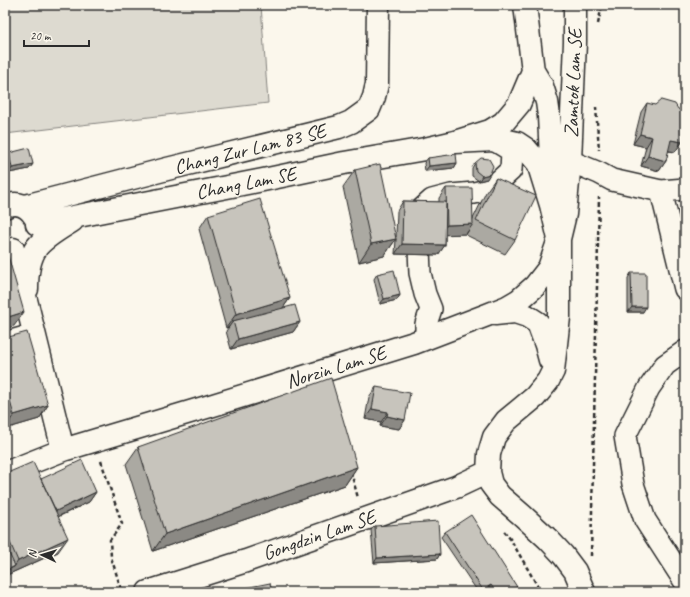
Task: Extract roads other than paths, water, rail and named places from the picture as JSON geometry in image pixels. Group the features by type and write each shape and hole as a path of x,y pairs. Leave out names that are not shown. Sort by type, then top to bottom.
{"main road":[{"name":"Chang Zur Lam 83 SE","path":"15,206 339,128 352,122 369,109 377,84 378,5"},
{"path":"525,5 533,71 542,86 547,102 549,116 551,158 550,205 559,239 559,317 553,371 548,381 535,397 506,421 494,438 489,454 488,472 491,484 500,496 548,539 563,555 575,571 584,592"},
{"name":"Zamtok Lam SE","path":"570,161 575,5"},
{"name":"Chang Lam SE","path":"37,224 455,142 490,131 503,123 519,104 533,71"},
{"name":"Chang Lam SE","path":"455,142 494,140 508,141 526,149 538,163 550,205"},
{"name":"Norzin Lam SE","path":"5,473 63,450 218,404 426,338 507,307 519,300 535,286 549,268 559,239 565,214 570,161"},
{"path":"15,206 31,211 37,224 36,234 30,242 22,248 9,248 27,304 63,450"},
{"path":"27,304 28,276 32,257 37,247 44,240 81,216"},
{"path":"488,315 515,312 527,316 538,323 553,371"},
{"name":"Gongdzin Lam SE","path":"148,592 246,561 456,487 488,472"}],"street":[{"path":"426,338 426,324 431,309 425,294 420,273 419,248 422,209 432,200 451,195 487,190 511,170 512,150 494,140"},
{"path":"570,161 606,176 661,191 685,189"},
{"path":"661,191 685,289"},
{"path":"685,351 665,365 649,388 625,436 633,484 645,520 685,582"}],"lane":[{"path":"5,337 33,329"}]}
